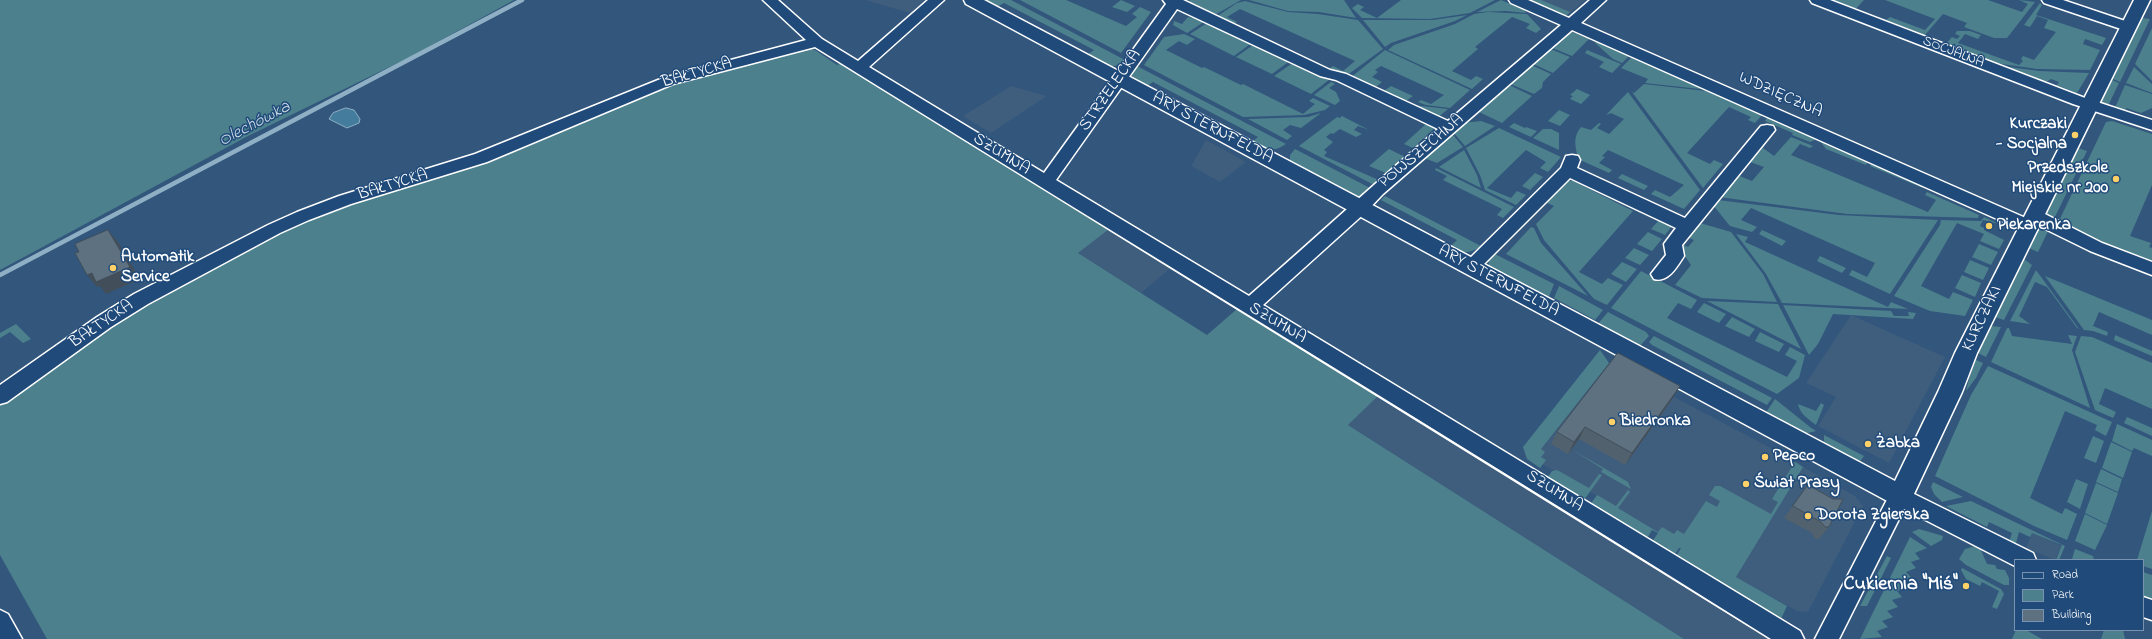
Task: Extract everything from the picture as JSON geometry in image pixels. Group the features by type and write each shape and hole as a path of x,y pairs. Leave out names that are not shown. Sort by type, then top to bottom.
{"street":[{"name":"SZUMNA","path":"770,0 817,42 1045,183 1520,471 1792,639"},
{"path":"859,68 936,0"},
{"name":"ARY STERNFELDA","path":"972,0 1900,496 2023,559"},
{"path":"1174,0 1322,71 1341,77 1448,128"},
{"name":"STRZELECKA","path":"1045,183 1120,79 1174,0"},
{"name":"WDZIĘCZNA","path":"1516,0 2032,221 2152,269"},
{"name":"POWSZECHNA","path":"1249,307 1360,208 1377,190 1448,128 1470,112 1569,24 1599,0"},
{"name":"SOCJALNA","path":"1817,0 2089,105 2152,125"},
{"path":"2049,0 2129,26"},
{"name":"KURCZAKI","path":"1827,639 1900,496 1950,392 1966,353 2142,0"},
{"name":"BAŁTYCKA","path":"0,396 141,299 274,229 303,216 345,200 481,158 668,81 817,42"},
{"path":"1660,274 1675,256 1672,250 1673,244 1768,130"},
{"path":"1470,267 1570,165 1687,226"},
{"path":"0,621 10,639"}],"shaded area":[{"path":"865,0 924,0 910,13"},
{"path":"1524,0 1586,0 1566,16"},
{"path":"1011,86 1047,96 991,133 963,116"},
{"path":"346,108 354,110 360,119 359,123 347,128 329,119 333,113"},
{"path":"1206,140 1246,162 1220,182 1191,166"},
{"path":"1108,230 1172,267 1141,293 1078,253"},
{"path":"1851,315 1945,357 1889,463 1818,426 1836,397 1806,383"},
{"path":"1606,361 1801,464 1771,516 1691,551 1532,458"},
{"path":"1376,397 1540,496 1771,639 1684,639 1348,425"},
{"path":"1803,467 1855,496 1863,506 1808,612 1797,611 1736,577"},
{"path":"2032,533 2062,546 2056,559 2026,548"}],"green space":[{"path":"0,0 514,0 412,56 248,136 0,270"},
{"path":"983,0 1011,0 1125,60 1116,66 1102,63 1087,55 1094,50 1004,3 997,7"},
{"path":"1020,0 1066,0 1126,26 1137,17 1132,14 1140,7 1151,12 1121,53"},
{"path":"1121,0 1135,6 1127,12 1112,7"},
{"path":"1190,0 1241,0 1213,16 1187,4"},
{"path":"1249,0 1344,0 1356,18 1319,12 1288,11"},
{"path":"1401,0 1495,0 1470,13 1430,19 1362,18 1352,8 1358,4 1364,7 1360,10 1377,18"},
{"path":"1501,0 1524,10 1526,13 1506,11 1477,12"},
{"path":"1522,0 1541,0 1570,12 1566,16 1553,10 1550,12"},
{"path":"1825,0 1864,0 1853,12"},
{"path":"1885,0 1988,0 2022,12 2028,4 2019,0 2035,2 2007,38 1994,38 1964,27 1967,23 1943,14 1925,35 1886,20 1890,17 1925,30 1935,19"},
{"path":"1245,1 1288,12 1318,14 1358,20 1383,49 1346,76 1326,71 1333,66 1343,71 1355,61 1240,9 1227,17 1237,22 1232,25 1216,17 1237,3"},
{"path":"2040,3 2042,5 2036,15 2106,38 2102,45 2085,39 2083,44 2100,50 2090,70 2037,69 1981,61 1943,47 1952,37 1957,39 1960,36 1955,34 1957,31 1970,31 1981,35 1978,39 1965,34 1958,43 2019,65 2023,61 2021,59 2023,56 2034,60 2056,32 2044,28 2048,20 2037,16 2030,27 2024,25"},
{"path":"1488,12 1527,14 1541,29 1536,33 1526,28 1530,24 1512,17 1475,47 1478,49 1452,71 1471,80 1476,76 1483,79 1472,89 1388,50 1394,45 1455,24 1474,14"},
{"path":"1195,14 1207,20 1187,33 1173,25 1174,21 1182,24 1188,17 1192,18"},
{"path":"1467,15 1455,21 1391,43 1385,47 1363,20 1433,20"},
{"path":"2142,18 2150,19 2120,82 2113,79"},
{"path":"1210,21 1253,42 1234,56 1190,34"},
{"path":"2152,28 2152,81 2135,64"},
{"path":"1567,30 1589,39 1572,56 1550,47"},
{"path":"1184,34 1195,39 1187,45 1179,41 1166,50 1202,68 1204,67 1241,85 1243,84 1303,114 1315,104 1309,101 1313,98 1330,106 1325,110 1304,115 1243,117 1144,65 1164,37"},
{"path":"1598,40 1630,55 1622,63 1613,59 1595,43"},
{"path":"1256,43 1291,60 1272,74 1236,57"},
{"path":"1548,48 1570,57 1553,73 1531,63"},
{"path":"811,49 815,50 837,65 842,63 1108,230 1078,253 1207,335 1237,309 1381,393 1348,425 1684,639 47,639 0,555 0,403 109,325 287,227 675,82 679,83"},
{"path":"1385,50 1470,90 1450,108 1426,105 1418,102 1421,100 1431,104 1444,95 1381,66 1375,70 1378,72 1372,77 1382,82 1373,89 1350,78"},
{"path":"1587,50 1621,64 1612,73 1599,67 1604,62 1585,53"},
{"path":"1633,56 1709,90 1645,83 1648,79 1621,68"},
{"path":"1294,62 1324,78 1330,79 1311,94 1274,76"},
{"path":"1529,64 1551,74 1543,82 1542,88 1534,94 1508,83"},
{"path":"1988,64 2039,71 2089,73 2077,93 2057,85 2059,82 2051,79 2046,82 2023,74 2021,77"},
{"path":"1135,65 1286,144 1282,147 1269,149 1252,142 1258,137 1153,82 1147,86 1134,78 1131,74"},
{"path":"2134,67 2152,84 2152,93 2126,83"},
{"path":"2112,80 2119,83 2107,108 2101,104"},
{"path":"1331,82 1335,84 1329,88 1336,92 1340,101 1335,105 1314,95"},
{"path":"1507,84 1532,96 1502,123 1477,111"},
{"path":"1644,84 1715,92 1763,114 1755,123 1748,120 1751,117 1729,107 1687,153 1710,164 1714,160 1723,164 1703,188 1632,92 1634,93"},
{"path":"2125,85 2152,94 2152,108 2141,113 2126,108 2125,113 2114,110"},
{"path":"1391,86 1413,96 1403,103 1381,93"},
{"path":"1577,89 1590,95 1581,104 1570,99 1573,96 1570,95"},
{"path":"1628,92 1700,190 1684,209 1651,194 1655,190 1670,197 1684,185 1608,150 1602,156 1605,157 1599,163 1612,170 1609,173 1578,159 1576,135 1578,131 1581,127 1591,130 1599,123 1601,124 1597,128 1609,134 1624,119 1611,113 1606,115"},
{"path":"1413,105 1448,109 1436,119"},
{"path":"1559,110 1570,115 1560,126 1548,121"},
{"path":"1321,113 1301,128 1290,125 1283,130 1292,136 1287,140 1248,119 1308,117"},
{"path":"1342,116 1369,130 1358,126 1354,130 1362,134 1356,137 1340,129 1333,134 1331,133 1326,137 1333,142 1324,150 1327,152 1324,156 1381,181 1376,186 1299,146 1337,117 1340,118"},
{"path":"1768,116 1817,137 1817,139 1810,142 1792,135 1793,133 1765,121"},
{"path":"1481,121 1495,126 1465,146 1453,132 1463,123"},
{"name":"Przedszkole Miejskie nr 200","path":"2112,121 2152,134 2152,185 2130,236 2151,243 2149,247 2152,248 2152,264 2089,239 2058,223 2106,122"},
{"path":"1427,123 1437,126 1413,148 1404,144"},
{"path":"1514,123 1537,131 1531,137 1509,127"},
{"path":"1499,128 1561,157 1548,172 1540,168 1546,162 1526,150 1487,188 1511,198 1517,191 1526,195 1516,205 1485,190 1480,175 1466,148"},
{"path":"1543,129 1551,129 1559,133 1559,150 1533,138"},
{"path":"1453,135 1463,147 1437,163 1424,158"},
{"path":"1791,137 1813,146 1810,148 1800,144 1791,155 1928,212 1936,200 1925,195 1927,192 1979,215 1978,218 1847,214 1719,197 1737,175 1752,181 1764,167 1750,162 1763,148 1774,156"},
{"path":"1823,138 1870,159 1866,165 1826,149 1820,141"},
{"path":"2078,148 2087,151 2053,221 2045,216"},
{"path":"1295,149 1372,189 1361,199 1357,199 1295,165 1290,160 1290,155"},
{"path":"1389,149 1407,158 1388,174 1369,166"},
{"path":"1464,150 1477,175 1481,188 1439,167"},
{"path":"1874,161 1926,184 1923,188 1870,166"},
{"path":"1436,168 1514,207 1503,218 1497,215 1502,209 1443,180 1447,176 1435,170"},
{"path":"1535,173 1543,177 1530,190 1522,186"},
{"path":"1622,174 1648,186 1644,190 1618,178"},
{"path":"1573,181 1633,211 1579,272 1602,284 1608,278 1623,285 1607,305 1594,299 1544,240 1536,224 1554,206 1543,201 1562,183"},
{"path":"1385,196 1481,246 1470,252 1458,251 1450,247 1457,240 1381,200"},
{"path":"1718,200 1839,215 1938,220 1890,294 1849,275 1852,270 1867,277 1875,263 1751,208 1741,220 1757,227 1752,232 1730,226 1713,205"},
{"path":"1984,217 1999,224 1983,220 1980,226 1984,228 1984,230 2004,240 1999,249 1980,241 1984,234 1957,223 1921,286 1949,299 1953,292 1973,300 1965,316 1930,311 1894,296 1940,225 1941,220 1981,221"},
{"path":"1660,219 1672,226 1665,235 1651,229"},
{"path":"2042,222 2051,225 2038,252 2029,248"},
{"path":"1700,223 1731,232 1763,274 1777,302 1702,298 1675,285 1691,265 1682,252 1684,245 1688,247 1694,240 1689,238"},
{"path":"1531,227 1534,228 1541,243 1588,296 1506,254"},
{"path":"1762,230 1786,241 1782,246 1759,234"},
{"path":"1648,232 1662,239 1652,251 1637,244"},
{"path":"1736,234 1748,237 1745,242 1888,307 1891,302 1908,309 1782,303 1766,274"},
{"path":"1979,244 1998,252 1991,265 1972,257"},
{"path":"1634,248 1649,255 1640,265 1625,258"},
{"path":"1491,252 1554,284 1548,299 1494,271 1489,265 1488,258"},
{"path":"1820,256 1846,268 1842,273 1817,261"},
{"path":"2024,259 2032,265 2004,320 1995,317"},
{"path":"1970,260 1989,268 1983,280 1964,272"},
{"path":"1622,262 1637,269 1626,282 1611,274"},
{"path":"2036,270 2079,329 2047,287 2035,282 2019,316 2030,324 2010,321"},
{"path":"1641,271 1697,300 1691,309 1678,303 1667,318 1787,377 1797,361 1785,355 1790,347 1805,355 1799,378 1777,394 1611,308"},
{"path":"1962,275 1981,283 1975,297 1955,288"},
{"path":"2045,276 2152,320 2152,335 2099,312 2093,326 2108,332 2107,336 2093,331 2084,330"},
{"path":"1559,286 1603,310 1595,320 1554,298"},
{"path":"1707,301 1778,304 1801,349"},
{"path":"1704,303 1726,314 1719,323 1697,312"},
{"path":"1783,305 1891,311 1894,316 1909,316 1908,312 1916,313 1913,319 1833,314 1818,344 1809,355"},
{"path":"1608,312 1646,332 1649,336 1638,348 1597,325"},
{"path":"1732,317 1755,329 1749,337 1725,326"},
{"path":"16,324 31,339 23,343 10,332 0,338 0,333"},
{"path":"1991,326 2001,327 1986,357 1978,353"},
{"path":"2007,328 2009,328 2012,336 2072,344 2068,335 2077,336 2072,350 2090,408 1991,362"},
{"path":"1760,332 1784,344 1779,352 1755,341"},
{"path":"2115,335 2152,351 2152,356 2114,340"},
{"path":"1654,336 1772,398 1767,405 1652,345 1649,342"},
{"path":"2081,336 2092,337 2152,363 2152,409 2105,388 2099,404 2116,412 2113,418 2095,410 2075,352"},
{"path":"1600,350 1609,363 1541,449 1545,452 1541,457 1546,460 1540,468 1527,459 1523,447"},
{"path":"1974,359 1983,363 1976,378 1966,391"},
{"path":"1988,366 2112,422 2106,436 2095,430 2097,425 2065,411 2030,498 2062,514 2065,508 2077,514 2067,540 2034,526 1935,476 1971,395"},
{"path":"1775,399 1816,431 1804,434 1765,414"},
{"path":"1821,403 1824,405 1816,425 1802,413 1798,404 1816,411"},
{"path":"2127,417 2152,428 2152,436 2124,423"},
{"path":"2117,424 2152,440 2152,456 2134,448 2132,451 2112,441"},
{"path":"1824,435 1864,456 1858,464 1827,445 1824,441"},
{"path":"2093,436 2104,441 2096,463 2084,458"},
{"path":"2111,442 2132,452 2123,478 2102,468"},
{"path":"1571,449 1628,482 1631,489 1601,472 1603,469"},
{"path":"1795,462 1803,467 1736,577 1787,606 1780,621 1675,558 1681,548 1679,548 1673,557 1651,543 1658,533 1652,530 1646,540 1589,506 1597,495 1616,506 1628,490 1630,492 1618,508 1658,532 1662,527 1674,534 1677,530 1684,534 1706,501 1717,507 1720,501 1709,495 1715,486 1720,486 1771,514 1778,502 1772,499"},
{"path":"2101,469 2122,479 2118,492 2096,482"},
{"path":"1557,470 1589,488 1599,474 1602,475 1584,500 1579,500 1546,480 1552,471"},
{"path":"2076,479 2088,484 2080,509 2067,502"},
{"path":"1933,482 1963,497 1942,502 1934,494 1931,487"},
{"path":"2096,483 2118,493 2107,524 2085,513"},
{"path":"1971,501 2065,546 2059,559 2056,559 2062,545 2032,533 2030,537 2019,532 2016,543 2012,544 2010,539 2012,533 1989,522 1987,527 1946,506"},
{"path":"2152,511 2152,569 2144,566 2144,559 2137,559"},
{"path":"2085,514 2107,525 2095,550 2075,541"},
{"path":"1919,529 1943,536 1942,540 1931,546 1912,532"},
{"path":"1910,537 1927,548 1915,553 1920,559 1911,562 1916,568 1906,572 1911,577 1901,581 1907,587 1897,591 1902,597 1892,600 1898,607 1887,611 1893,617 1882,621 1888,627 1877,631 1882,637 1860,639"},
{"path":"1975,546 1980,548 1987,564 1995,565 1997,569 2005,570 2009,578 2009,585 2004,585 1966,565 1959,559 1965,549"},
{"path":"2075,549 2093,556 2094,559 2072,559"},
{"path":"1887,556 1891,558 1867,606 1860,606"},
{"path":"1962,568 2001,589 2004,594 1997,609 1992,607 1999,591 1982,582 1980,586 1966,579 1961,570"},
{"path":"2144,572 2152,575 2152,599 2144,596"},
{"path":"2016,631 2028,631 2042,639 2012,639"},
{"path":"2104,631 2123,631 2125,639 2101,639"}],"building":[{"path":"108,230 130,267 96,282 92,273 87,275 75,253 79,252 75,244"},
{"name":"Biedronka","path":"1618,353 1680,386 1632,453 1585,427 1574,442 1557,432"},
{"path":"1808,485 1833,499 1843,499 1829,527 1825,527 1821,522 1793,506"}],"waterway":[{"name":"Olechówka","path":"0,275 522,0"}],"place":[{"name":"Kurczaki - Socjalna","path":"2075,135"},
{"name":"Przedszkole Miejskie nr 200","path":"2116,179"},
{"name":"Piekarenka","path":"1989,226"},
{"name":"Automatik Service","path":"113,268"},
{"name":"Biedronka","path":"1612,422"},
{"name":"Żabka","path":"1868,444"},
{"name":"Pepco","path":"1765,457"},
{"name":"Świat Prasy","path":"1746,484"},
{"name":"Dorota Zgierska","path":"1808,516"},
{"name":"Cukiernia \"Miś\"","path":"1966,586"}]}
